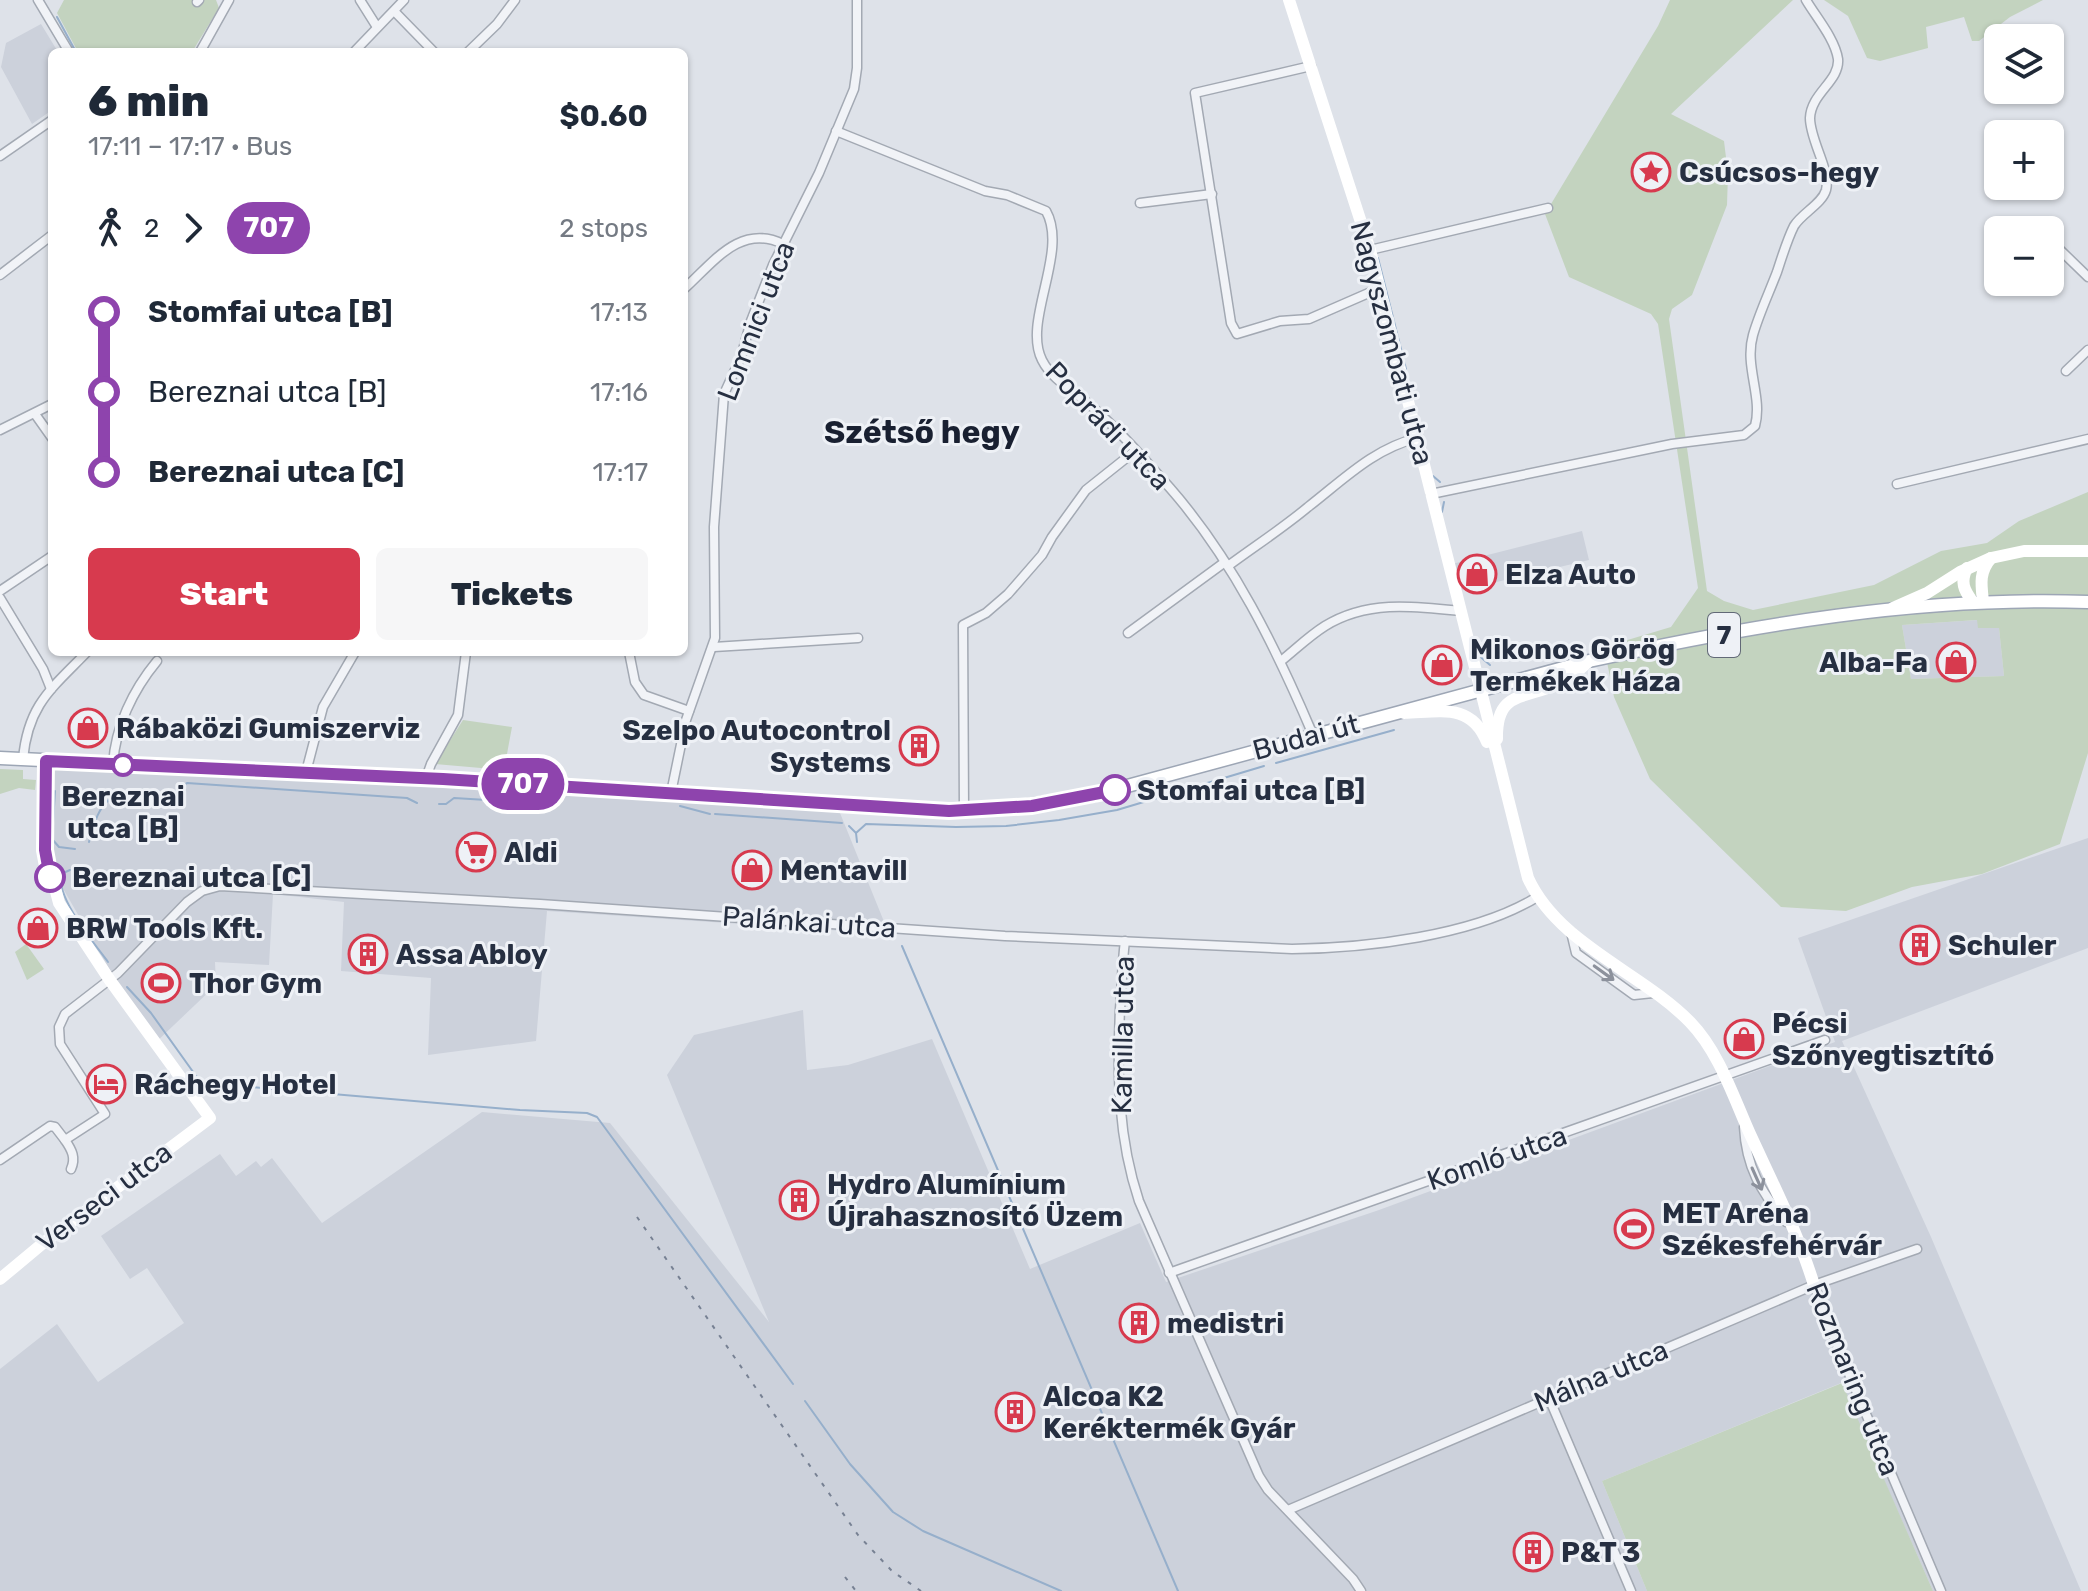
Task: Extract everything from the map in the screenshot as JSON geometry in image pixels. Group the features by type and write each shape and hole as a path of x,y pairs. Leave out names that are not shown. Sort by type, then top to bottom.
{"main road":[{"name":"Nagyszombati utca","path":"1289,0 1370,250 1480,691"},
{"path":"1886,611 1927,593 1967,568 1991,558 2024,551 2088,551"},
{"path":"1967,568 1964,591 1978,601 1981,578 1991,558"},
{"name":"Budai út","path":"0,758 426,778 964,810 1010,808 1094,795 1589,661 1734,633 1978,601"},
{"name":"7","path":"1978,601 2088,602"},
{"path":"1498,762 1497,723 1506,705 1516,698 1558,685 1589,661"},
{"name":"Rozmaring utca","path":"1480,691 1525,871 1537,897 1554,918 1697,1030 1712,1051 1814,1285"},
{"path":"1393,713 1454,712 1467,716 1480,727 1498,762"},
{"path":"46,761 45,850 50,879 64,913 109,979"},
{"name":"Verseci utca","path":"0,1279 210,1118 109,979"}],"street":[{"path":"38,0 67,48"},
{"path":"202,48 227,4 218,0"},
{"path":"360,0 377,27"},
{"path":"358,48 404,0"},
{"path":"472,48 497,24 515,0"},
{"name":"Lomnici utca","path":"671,793 689,711 714,647 717,611 714,527 723,403 757,305 819,173 856,80 857,0"},
{"path":"1431,494 1672,444 1744,435 1755,426 1757,411 1750,359 1753,335 1793,229 1806,211 1823,196 1826,185 1810,118 1819,93 1837,71 1838,58 1806,0"},
{"path":"395,12 430,48"},
{"path":"1311,66 1195,93 1228,313 1237,334 1272,323 1309,319 1380,288"},
{"path":"0,156 48,123"},
{"name":"Poprádi utca","path":"836,131 985,191 1007,195 1046,211 1051,236 1038,337 1040,356 1052,374 1091,405 1172,490 1227,564 1281,661 1313,735"},
{"path":"1140,203 1212,194"},
{"path":"1370,250 1548,208"},
{"path":"688,285 724,253 749,237 769,238 783,244"},
{"path":"0,275 48,238"},
{"path":"2064,254 2088,277"},
{"path":"2066,371 2088,350"},
{"path":"0,430 48,406"},
{"path":"35,414 48,432"},
{"path":"1128,633 1308,508 1363,463 1392,446 1417,438"},
{"path":"1897,484 2088,439"},
{"path":"964,810 963,625 986,613 1008,594 1042,555 1086,490 1135,451"},
{"path":"0,591 48,559"},
{"path":"0,598 43,669 51,689"},
{"path":"1281,661 1329,623 1367,610 1406,606 1460,611"},
{"path":"714,647 858,638"},
{"path":"23,759 30,719 51,689 83,656"},
{"path":"306,772 323,707 353,656"},
{"path":"426,778 458,715 465,656"},
{"path":"630,656 638,690 689,711"},
{"path":"113,765 116,743 134,694 157,661"},
{"name":"Palánkai utca","path":"65,1140 105,1114 63,1051 59,1027 69,1010 109,979 187,902 202,891 220,886 553,904 1005,936 1263,948 1338,947 1418,936 1480,923 1506,914 1537,897"},
{"name":"Kamilla utca","path":"1125,941 1118,1068 1123,1139 1136,1193 1252,1462 1268,1490 1361,1591"},
{"name":"Komló utca","path":"1169,1273 1825,1040"},
{"path":"0,1160 50,1126 55,1127 73,1153 71,1169"},
{"name":"Málna utca","path":"1288,1510 1814,1285 1917,1249"},
{"name":"Rozmaring utca","path":"1814,1285 1941,1591"},
{"path":"1549,1398 1631,1591"}],"shaded area":[{"path":"41,24 56,48 48,48 48,113 32,124 1,67 6,43"},
{"path":"1582,531 1589,560 1459,591 1452,564"},
{"name":"Alba-Fa","path":"1978,620 1999,628 2004,676 1911,679 1902,625"},
{"path":"53,764 838,808 889,934 547,911 536,1041 428,1055 431,978 341,971 344,902 273,894 269,965 215,962 216,985 153,1045 61,885 52,848"},
{"path":"2088,838 2088,948 1842,1041 1931,1237 2081,1591 1933,1591 1841,1383 1602,1481 1647,1591 0,1591 0,1369 57,1324 98,1382 184,1323 147,1268 130,1279 101,1236 220,1154 236,1176 256,1161 261,1167 272,1158 322,1223 482,1112 610,1123 769,1322 667,1075 694,1035 803,1010 807,1070 848,1065 932,1039 1030,1269 1140,1223 1166,1282 1379,1210 1835,1042 1798,938"}],"green space":[{"path":"64,0 216,0 219,8 194,48 76,48 57,13"},
{"path":"1670,0 1793,0 1671,114 1724,141 1728,174 1727,205 1692,295 1672,309 1669,319 1707,591 1724,601 1753,610 1874,585 1941,551 1987,543 2019,521 2088,492 2088,753 2060,844 1982,874 1912,887 1846,911 1781,907 1650,779 1614,697 1604,647 1671,627 1698,588 1658,324 1651,314 1569,277 1545,214 1658,26","holes":["1977,620 1978,628 1999,628 2004,676 1911,679 1902,625"]},
{"path":"1824,0 2043,0 2001,24 1984,24 1984,37 1979,41 1972,41 1964,17 1926,27 1928,48 1880,61 1867,58 1848,16"},
{"path":"463,720 512,727 504,770 435,764"},
{"path":"0,769 23,770 23,779 36,780 35,790 19,788 0,794"},
{"path":"26,944 44,969 27,980 15,952"},
{"path":"1842,1383 1933,1591 1647,1591 1602,1481"}],"waterway":[{"path":"57,17 74,48"},
{"path":"1378,258 1406,369"},
{"path":"1433,476 1440,482"},
{"path":"1442,512 1444,502"},
{"path":"1477,654 1490,665"},
{"path":"1276,763 1394,730"},
{"path":"857,842 856,833 866,824 1006,826 1117,810 1264,766"},
{"path":"172,794 187,783 407,798 417,803"},
{"path":"55,791 52,839 59,847 75,849"},
{"path":"89,842 97,816 109,800 127,793 155,793"},
{"path":"439,804 446,804 454,798 503,801"},
{"path":"680,806 710,814"},
{"path":"715,814 842,823"},
{"path":"849,826 856,833"},
{"path":"70,870 61,874 64,895 77,920 108,962"},
{"path":"902,946 1178,1591"},
{"path":"127,987 151,1013 196,1076 205,1083 587,1113 597,1117 793,1384"},
{"path":"805,1401 850,1464 893,1512 923,1531 1061,1591"}],"railway":[{"path":"637,1217 858,1535 892,1571 921,1591"},
{"path":"845,1577 856,1591"}],"bus line":[{"name":"707","path":"50,877 45,850 46,761 443,779 949,811 1032,806 1115,790"}],"place":[{"name":"Csúcsos-hegy","path":"1651,172"},
{"name":"Elza Auto","path":"1477,574"},
{"name":"Alba-Fa","path":"1956,662"},
{"name":"Mikonos Görög Termékek Háza","path":"1442,665"},
{"name":"Rábaközi Gumiszerviz","path":"88,728"},
{"name":"Szelpo Autocontrol Systems","path":"919,746"},
{"name":"Bereznai utca [B]","path":"123,765"},
{"name":"Stomfai utca [B]","path":"1115,790"},
{"name":"Aldi","path":"476,852"},
{"name":"Mentavill","path":"752,870"},
{"name":"Bereznai utca [C]","path":"50,877"},
{"name":"BRW Tools Kft.","path":"38,928"},
{"name":"Schuler","path":"1920,945"},
{"name":"Assa Abloy","path":"368,954"},
{"name":"Thor Gym","path":"161,983"},
{"name":"Pécsi Szőnyegtisztító","path":"1744,1039"},
{"name":"Ráchegy Hotel","path":"106,1084"},
{"name":"Hydro Alumínium Újrahasznosító Üzem","path":"799,1200"},
{"name":"MET Aréna Székesfehérvár","path":"1634,1229"},
{"name":"medistri","path":"1139,1323"},
{"name":"Alcoa K2 Keréktermék Gyár","path":"1015,1412"},
{"name":"P&T 3","path":"1533,1552"}],"district":[{"name":"Szétső hegy","path":"922,432"}]}
